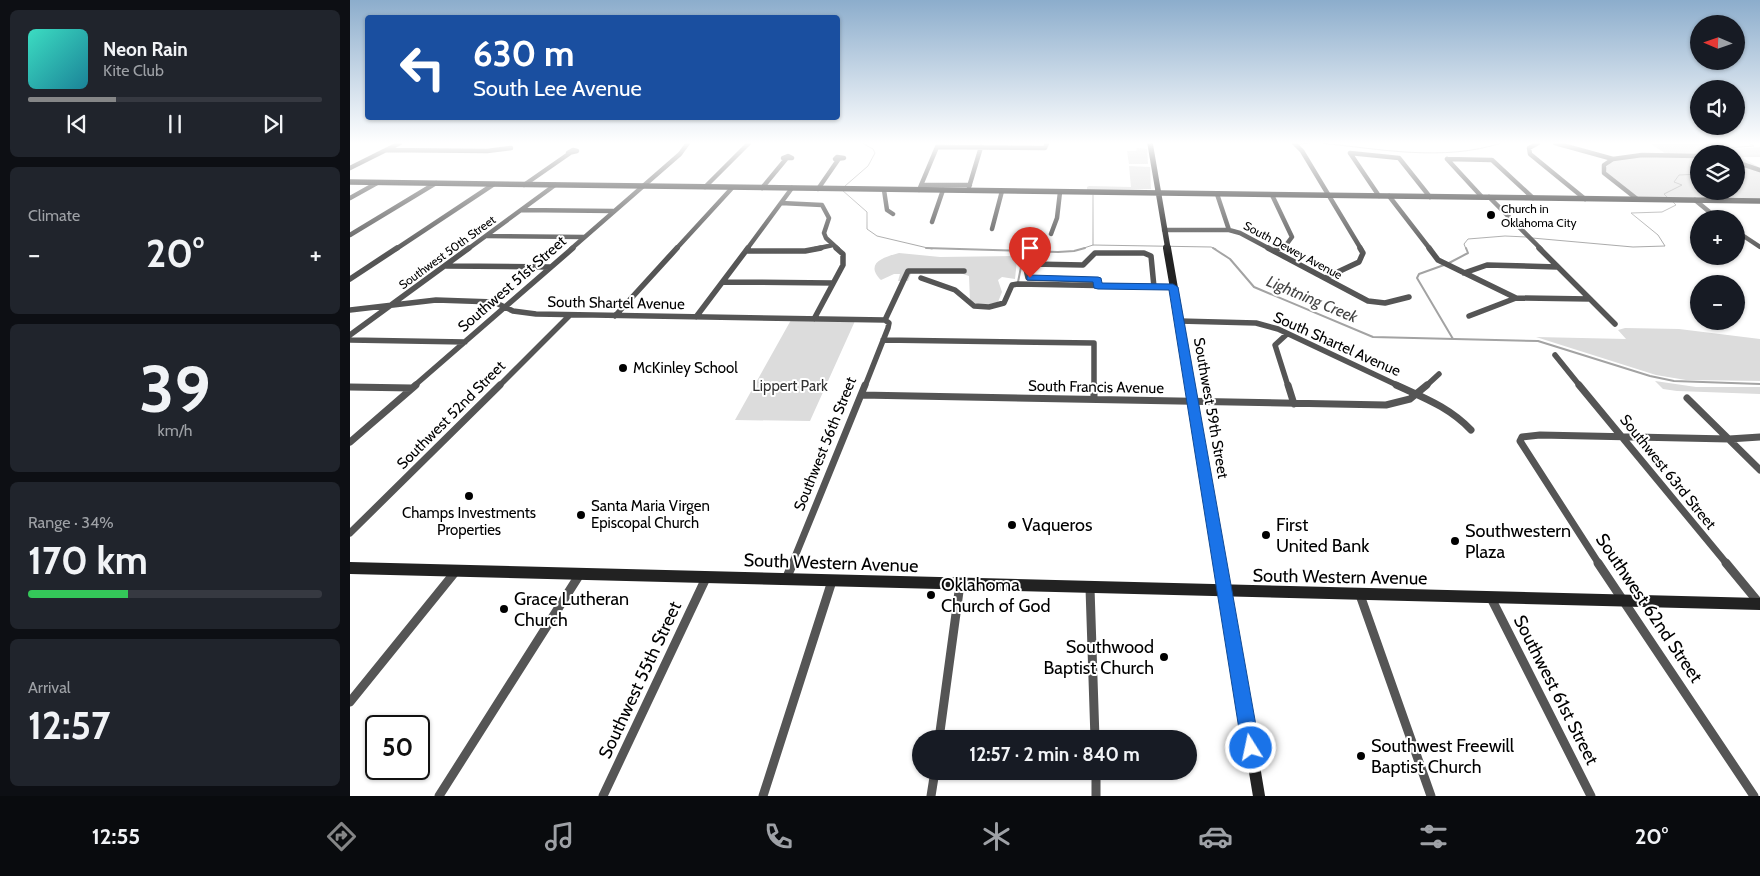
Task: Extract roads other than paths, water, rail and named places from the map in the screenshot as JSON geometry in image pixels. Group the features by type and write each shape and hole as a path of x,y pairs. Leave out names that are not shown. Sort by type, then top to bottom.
{"main road":[{"name":"Southwest 59th Street","path":"1156,180 1259,796"},
{"path":"350,182 884,190 920,187 943,190 969,188 1002,191 1060,192 1690,200"},
{"path":"1694,200 1759,201"},
{"name":"South Western Avenue","path":"350,568 1760,605"}],"street":[{"path":"524,185 531,180"},
{"name":"Southwest 51st Street","path":"350,441 648,180"},
{"path":"706,187 713,180"},
{"path":"762,188 768,180"},
{"path":"818,189 824,180"},
{"path":"923,180 920,187 969,188 971,180"},
{"path":"1320,180 1364,253 1359,262 1325,278"},
{"path":"1368,180 1379,196"},
{"path":"1417,180 1430,197"},
{"path":"1466,180 1482,197"},
{"path":"1514,180 1533,198"},
{"path":"1563,180 1585,198"},
{"path":"1613,180 1637,199"},
{"path":"350,198 377,183"},
{"path":"350,235 436,184"},
{"path":"350,279 494,184"},
{"name":"Southwest 50th Street","path":"350,335 555,185"},
{"path":"615,316 732,188"},
{"path":"696,317 792,188"},
{"path":"884,190 887,210 893,214"},
{"path":"932,222 943,190"},
{"path":"992,229 1002,191"},
{"path":"1051,234 1057,218 1060,192"},
{"path":"1217,194 1229,230"},
{"path":"1272,195 1292,237 1286,245 1275,250"},
{"path":"1389,196 1438,260 1516,298"},
{"path":"1489,198 1615,324"},
{"path":"1694,200 1707,210"},
{"path":"781,203 822,204 829,218 824,233 833,245 840,249 844,258 843,265 814,319"},
{"path":"521,210 613,211"},
{"name":"South Dewey Avenue","path":"1164,230 1229,230 1249,236 1360,297 1376,303 1392,302 1409,297"},
{"path":"487,236 584,237"},
{"path":"1745,237 1760,247"},
{"path":"747,250 805,251 833,245"},
{"path":"1154,287 1151,256 1140,253 1095,253 1091,255 1087,264 1083,265 1032,264 1027,268 1026,275 1030,278 1154,287 1173,287"},
{"path":"1464,273 1487,265 1557,266"},
{"path":"446,266 551,267"},
{"path":"885,320 908,271 964,271"},
{"path":"921,278 953,288 961,293 967,302 976,307 1004,304 1012,285 1098,283"},
{"path":"723,282 833,283"},
{"path":"1469,316 1516,298 1590,299"},
{"name":"South Shartel Avenue","path":"350,310 436,300 494,302 522,312 570,315 885,320"},
{"name":"Southwest 52nd Street","path":"350,533 570,315"},
{"name":"Southwest 56th Street","path":"786,580 883,340 889,324 885,320"},
{"name":"South Shartel Avenue","path":"1179,321 1256,323 1278,329 1416,393 1458,416 1471,430"},
{"path":"1287,334 1275,345 1294,404"},
{"path":"350,340 465,342"},
{"path":"883,340 1094,343 1094,398"},
{"name":"Southwest 63rd Street","path":"1555,355 1621,438 1760,605"},
{"name":"South Francis Avenue","path":"861,395 1094,398 1294,404 1400,404 1412,400 1416,393 1439,374"},
{"path":"350,387 412,388"},
{"path":"1687,398 1760,470"},
{"name":"Southwest 62nd Street","path":"1621,438 1540,434 1522,438 1520,442 1754,796"},
{"path":"1621,438 1729,439 1760,437"},
{"path":"350,702 456,571"},
{"path":"439,796 580,574"},
{"name":"Southwest 55th Street","path":"604,796 706,578"},
{"path":"762,796 832,581"},
{"path":"940,730 960,584"},
{"path":"1090,588 1094,730"},
{"path":"1360,595 1431,796"},
{"name":"Southwest 61st Street","path":"1491,598 1591,796"},
{"path":"931,796 934,780"},
{"path":"1096,780 1096,796"}],"waterway":[{"name":"Lightning Creek","path":"845,186 852,180"},
{"path":"1667,197 1664,194 1682,185 1674,182 1675,180"},
{"name":"Lightning Creek","path":"842,190 867,212 867,229 877,236 928,248"},
{"path":"1093,195 1093,245"},
{"path":"1532,238 1633,247 1665,246 1658,235 1631,213 1662,212 1676,205 1673,202"},
{"path":"1466,249 1464,244 1468,239 1505,236 1527,237"},
{"name":"Lightning Creek","path":"1081,249 1093,245"},
{"name":"Lightning Creek","path":"1093,245 1211,247 1216,249"},
{"name":"Lightning Creek","path":"928,248 1058,252 1085,248"},
{"name":"Lightning Creek","path":"928,248 932,249"},
{"name":"Lightning Creek","path":"1213,248 1230,259 1254,287 1373,337 1453,339"},
{"path":"1449,263 1468,253 1466,248"},
{"path":"1018,282 1024,252"},
{"path":"1444,265 1419,274 1417,278 1453,339"},
{"name":"Lightning Creek","path":"1453,339 1538,341 1650,376 1674,381 1760,384"}],"place":[{"name":"Church in Oklahoma City","path":"1491,215"},
{"name":"McKinley School","path":"623,368"},
{"name":"Champs Investments Properties","path":"469,496"},
{"name":"Santa Maria Virgen Episcopal Church","path":"581,515"},
{"name":"Vaqueros","path":"1012,525"},
{"name":"First United Bank","path":"1266,535"},
{"name":"Southwestern Plaza","path":"1455,541"},
{"name":"Oklahoma Church of God","path":"931,595"},
{"name":"Grace Lutheran Church","path":"504,609"},
{"name":"Southwood Baptist Church","path":"1164,657"},
{"name":"Southwest Freewill Baptist Church","path":"1361,756"}],"park label":[{"name":"Lippert Park","path":"790,386"}]}
